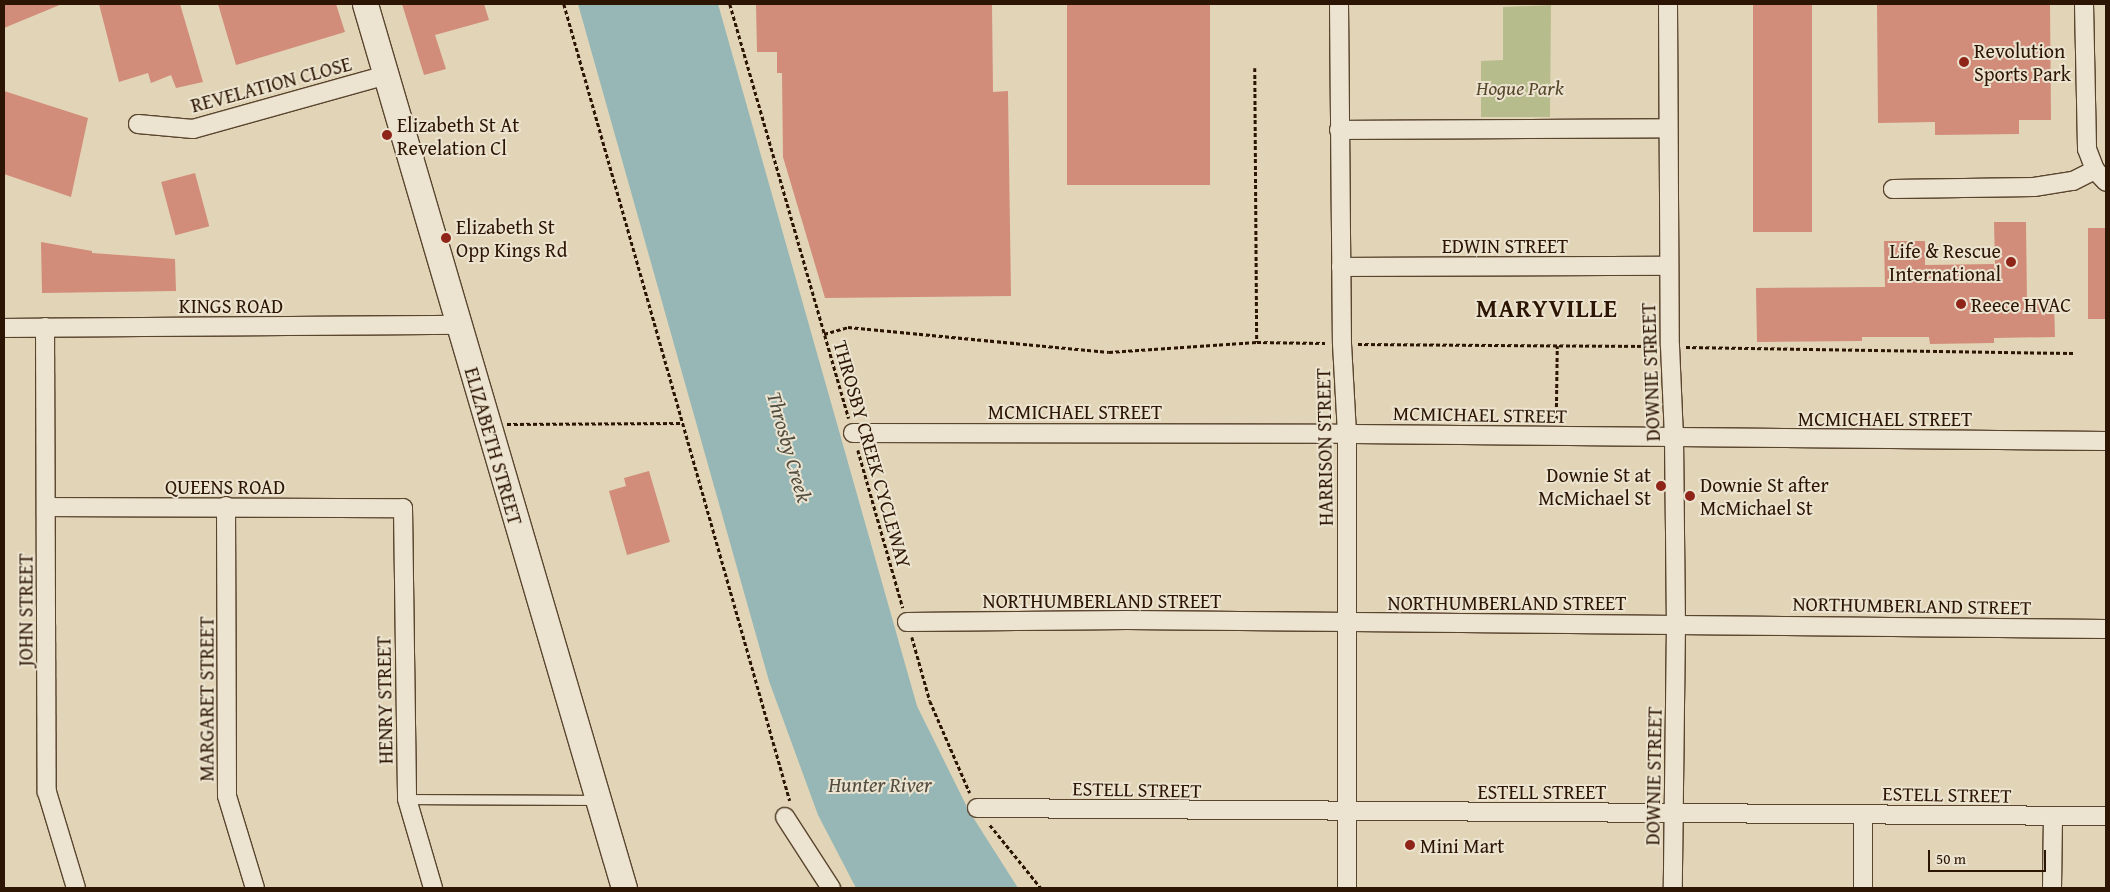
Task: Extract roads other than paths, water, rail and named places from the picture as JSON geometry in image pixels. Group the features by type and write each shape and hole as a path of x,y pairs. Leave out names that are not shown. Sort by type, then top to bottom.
{"main road":[{"name":"ELIZABETH STREET","path":"365,4 624,888"}],"street":[{"name":"HARRISON STREET","path":"1339,4 1342,344 1347,434 1347,888"},
{"name":"DOWNIE STREET","path":"1668,4 1669,266 1674,437 1676,624 1673,888"},
{"path":"1892,189 2034,187 2100,176 2087,149 2084,4"},
{"name":"REVELATION CLOSE","path":"138,124 193,129 386,75"},
{"path":"1339,130 1668,128"},
{"name":"EDWIN STREET","path":"1341,267 1669,266"},
{"name":"KINGS ROAD","path":"4,328 459,326"},
{"name":"JOHN STREET","path":"45,327 47,792 76,888"},
{"name":"MCMICHAEL STREET","path":"853,433 1347,434 2106,441"},
{"name":"QUEENS ROAD","path":"46,507 226,506 403,508"},
{"name":"MARGARET STREET","path":"226,506 227,796 255,888"},
{"name":"HENRY STREET","path":"403,508 407,799 433,888"},
{"name":"NORTHUMBERLAND STREET","path":"907,622 1127,620 2106,629"},
{"name":"ESTELL STREET","path":"977,808 1348,813 2106,816"},
{"path":"1863,814 1863,888"},
{"path":"2052,888 2053,816"},
{"path":"787,821 831,888"}],"lane":[{"path":"407,799 598,800"}],"water":[{"name":"Hunter River","path":"578,4 718,4 917,706 969,811 1018,888 856,888 818,815 769,681"}],"place":[{"name":"Revolution Sports Park","path":"1964,62"},
{"name":"Elizabeth St At Revelation Cl","path":"387,135"},
{"name":"Elizabeth St Opp Kings Rd","path":"446,238"},
{"name":"Life & Rescue International","path":"2011,262"},
{"name":"Reece HVAC","path":"1961,304"},
{"name":"Downie St at McMichael St","path":"1661,486"},
{"name":"Downie St after McMichael St","path":"1690,496"},
{"name":"Mini Mart","path":"1410,845"}],"district":[{"name":"MARYVILLE","path":"1547,308"}],"park label":[{"name":"Hogue Park","path":"1520,87"}],"water label":[{"name":"Throsby Creek","path":"789,447"}]}
